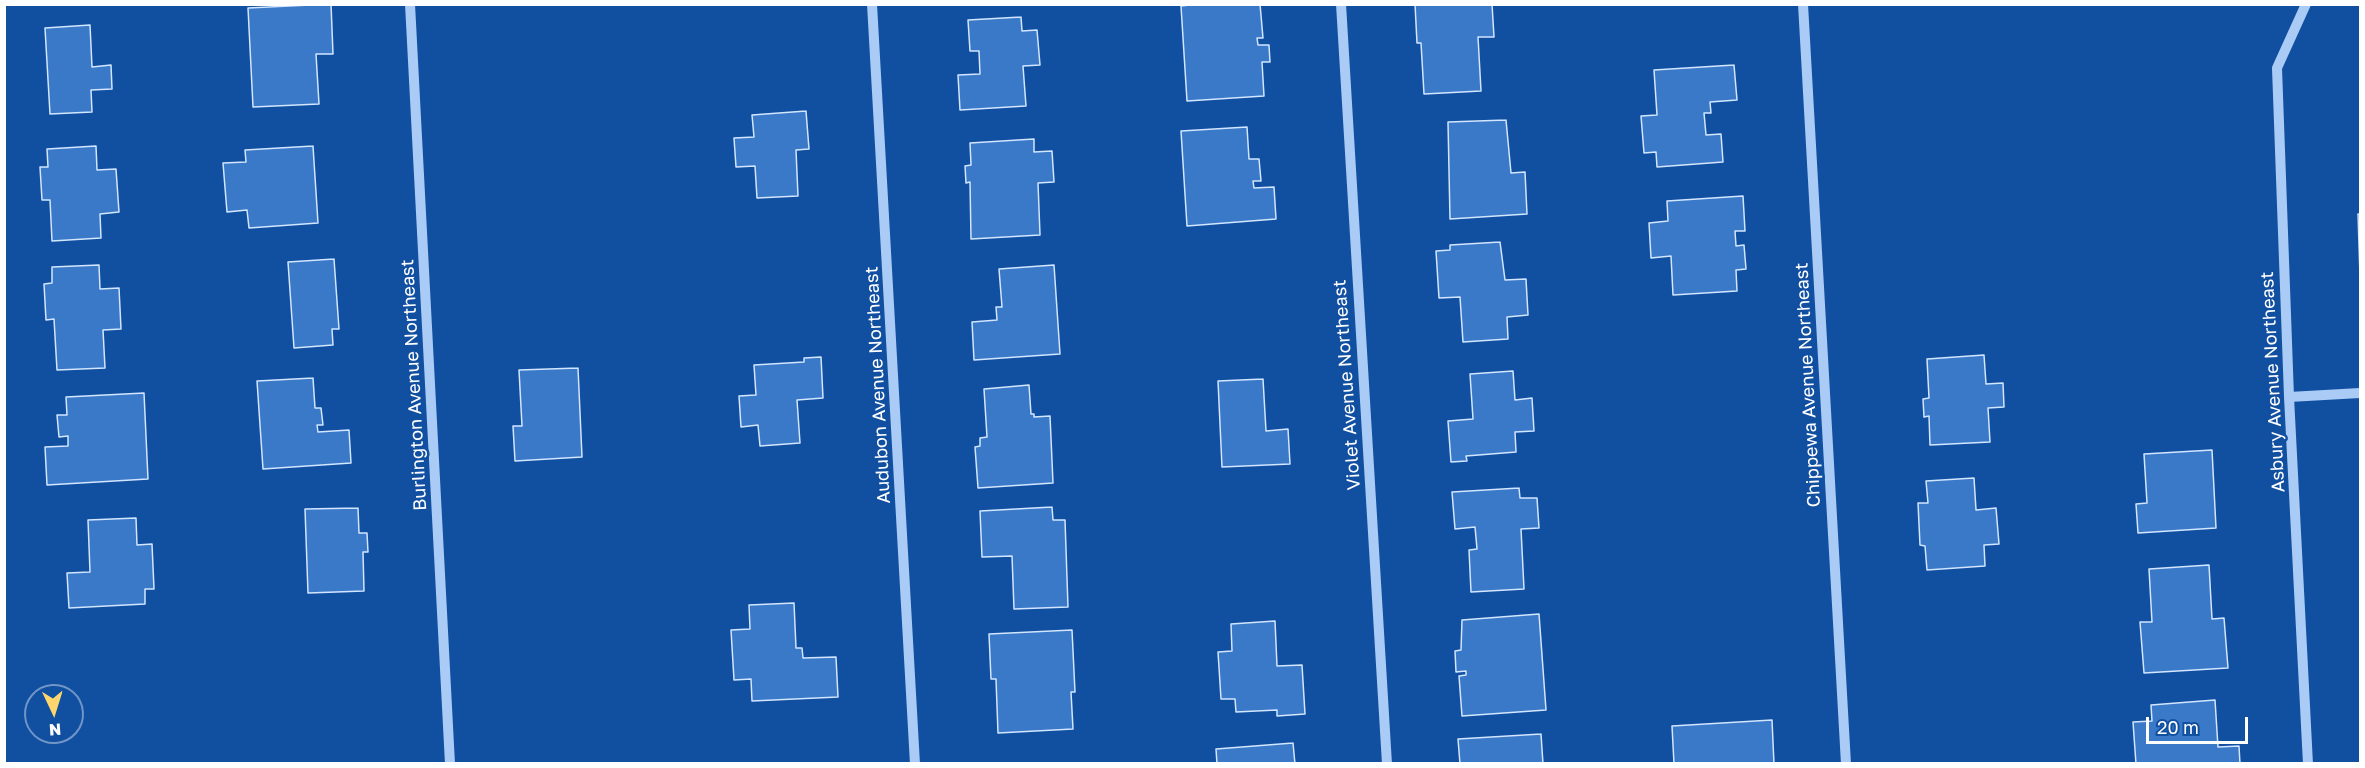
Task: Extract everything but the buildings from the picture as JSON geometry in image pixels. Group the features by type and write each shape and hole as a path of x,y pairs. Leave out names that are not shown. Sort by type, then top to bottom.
{"street":[{"name":"Burlington Avenue Northeast","path":"410,4 450,764"},
{"name":"Audubon Avenue Northeast","path":"872,4 915,764"},
{"name":"Violet Avenue Northeast","path":"1341,4 1387,764"},
{"name":"Chippewa Avenue Northeast","path":"1803,4 1846,764"},
{"name":"Asbury Avenue Northeast","path":"2306,4 2277,68 2289,397 2308,764"},
{"path":"2289,397 2361,393"}]}
